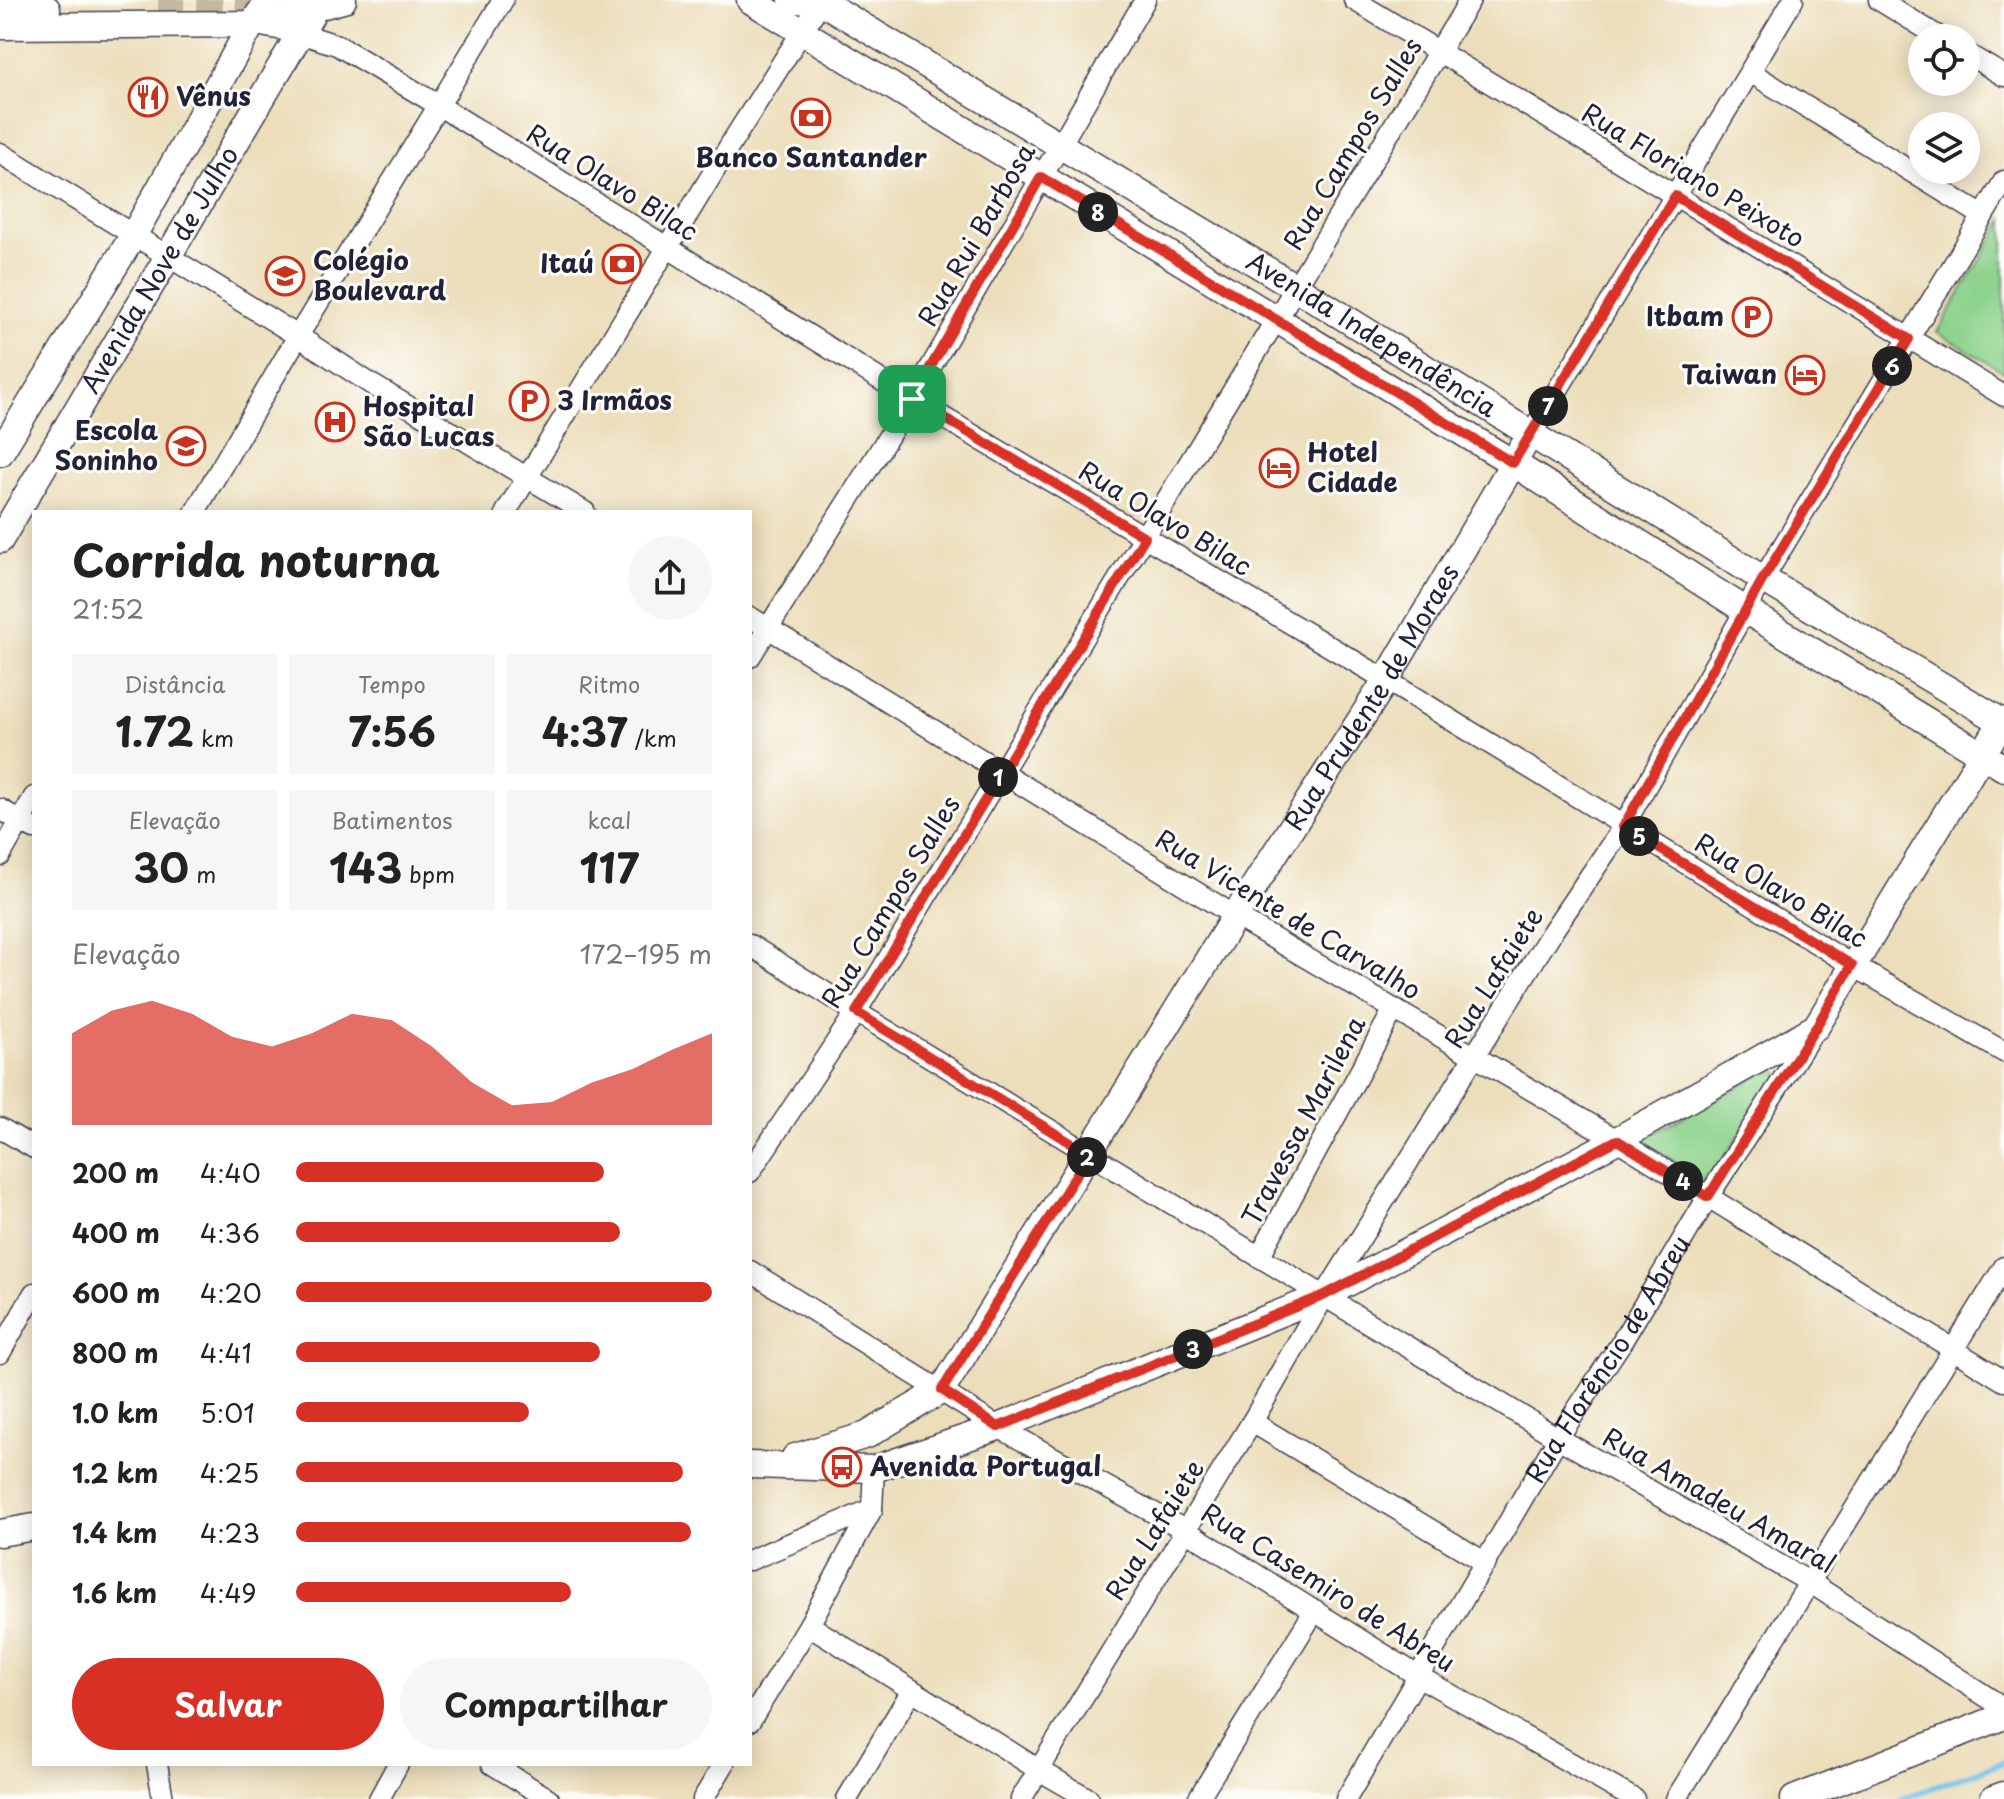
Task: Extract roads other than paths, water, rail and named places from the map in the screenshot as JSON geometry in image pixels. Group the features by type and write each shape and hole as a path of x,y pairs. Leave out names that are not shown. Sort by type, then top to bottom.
{"main road":[{"name":"Avenida Nove de Julho","path":"0,453 133,236 252,24 269,0"},
{"path":"0,26 252,24 318,4 343,0"},
{"name":"Avenida Independência","path":"750,0 1513,463 1745,610 1993,761"},
{"path":"792,0 821,0"},
{"name":"Avenida Independência","path":"821,0 1297,288 1763,579 2003,721"},
{"name":"Avenida Nove de Julho","path":"0,540 25,516 168,255 318,4"},
{"path":"0,8 158,11"},
{"name":"Rua Prudente de Moraes","path":"942,1390 1235,916 1386,680 1531,434"},
{"name":"Rua Florêncio de Abreu","path":"1816,1027 1852,965 1993,761 2003,721"},
{"path":"759,1464 874,1469 998,1427 1325,1295 1617,1140 1816,1027"},
{"path":"759,1464 867,1435 942,1390"},
{"path":"867,1435 874,1469"},
{"path":"0,1533 32,1527"},
{"path":"1794,1799 2004,1716"},
{"path":"1993,1799 2004,1795"}],"street":[{"path":"196,510 298,336 503,0"},
{"path":"507,510 821,0"},
{"name":"Rua Rui Barbosa","path":"752,648 758,623 912,399 1145,0"},
{"name":"Rua Floriano Peixoto","path":"1354,0 2004,396"},
{"name":"Rua Campos Salles","path":"752,1169 856,1012 1470,0"},
{"name":"Rua Prudente de Moraes","path":"1531,434 1793,0"},
{"path":"1879,0 1918,24"},
{"name":"Rua Olavo Bilac","path":"252,24 299,33 337,45 912,399 1386,680 1852,965 2004,1052"},
{"path":"1980,61 2004,76"},
{"path":"1750,72 1983,216"},
{"path":"0,153 371,384 582,510"},
{"name":"Rua Lafaiete","path":"1021,1799 1252,1422 1325,1295 1552,932 1623,827 1763,579 2004,181"},
{"name":"Rua Vicente de Carvalho","path":"758,623 1235,916 1617,1140 2004,1381"},
{"path":"0,856 27,825 32,805"},
{"path":"0,809 27,825"},
{"name":"Rua Amadeu Amaral","path":"752,946 1558,1438 1811,1583 2004,1708"},
{"name":"Travessa Marilena","path":"1259,1257 1394,1009"},
{"name":"Rua Florêncio de Abreu","path":"1346,1799 1558,1438 1621,1343 1708,1197 1816,1027"},
{"path":"0,1128 32,1147"},
{"path":"1676,1799 2004,1267"},
{"name":"Rua Casemiro de Abreu","path":"752,1272 998,1427 1185,1530 1418,1676 1634,1799"},
{"path":"1,1348 32,1296"},
{"path":"1252,1422 1486,1563"},
{"path":"752,1718 809,1625 872,1509 874,1469"},
{"path":"752,1559 872,1509"},
{"path":"1198,1799 1315,1610"},
{"path":"809,1625 1089,1799"},
{"path":"847,1799 912,1690"},
{"path":"157,1766 163,1799"},
{"path":"379,1799 397,1766"},
{"path":"495,1766 540,1797"},
{"path":"703,1799 723,1766"}],"waterway":[{"path":"1901,1799 2004,1762"}],"tunnel":[{"path":"158,11 237,11 282,0"}],"place":[{"name":"Vênus","path":"148,97"},
{"name":"Banco Santander","path":"811,118"},
{"name":"Itaú","path":"622,264"},
{"name":"Colégio Boulevard","path":"285,276"},
{"name":"Itbam","path":"1752,317"},
{"name":"Taiwan","path":"1805,375"},
{"name":"3 Irmãos","path":"529,401"},
{"name":"Hospital São Lucas","path":"335,422"},
{"name":"Escola Soninho","path":"186,446"},
{"name":"Hotel Cidade","path":"1279,468"},
{"name":"Avenida Portugal","path":"842,1467"}]}
